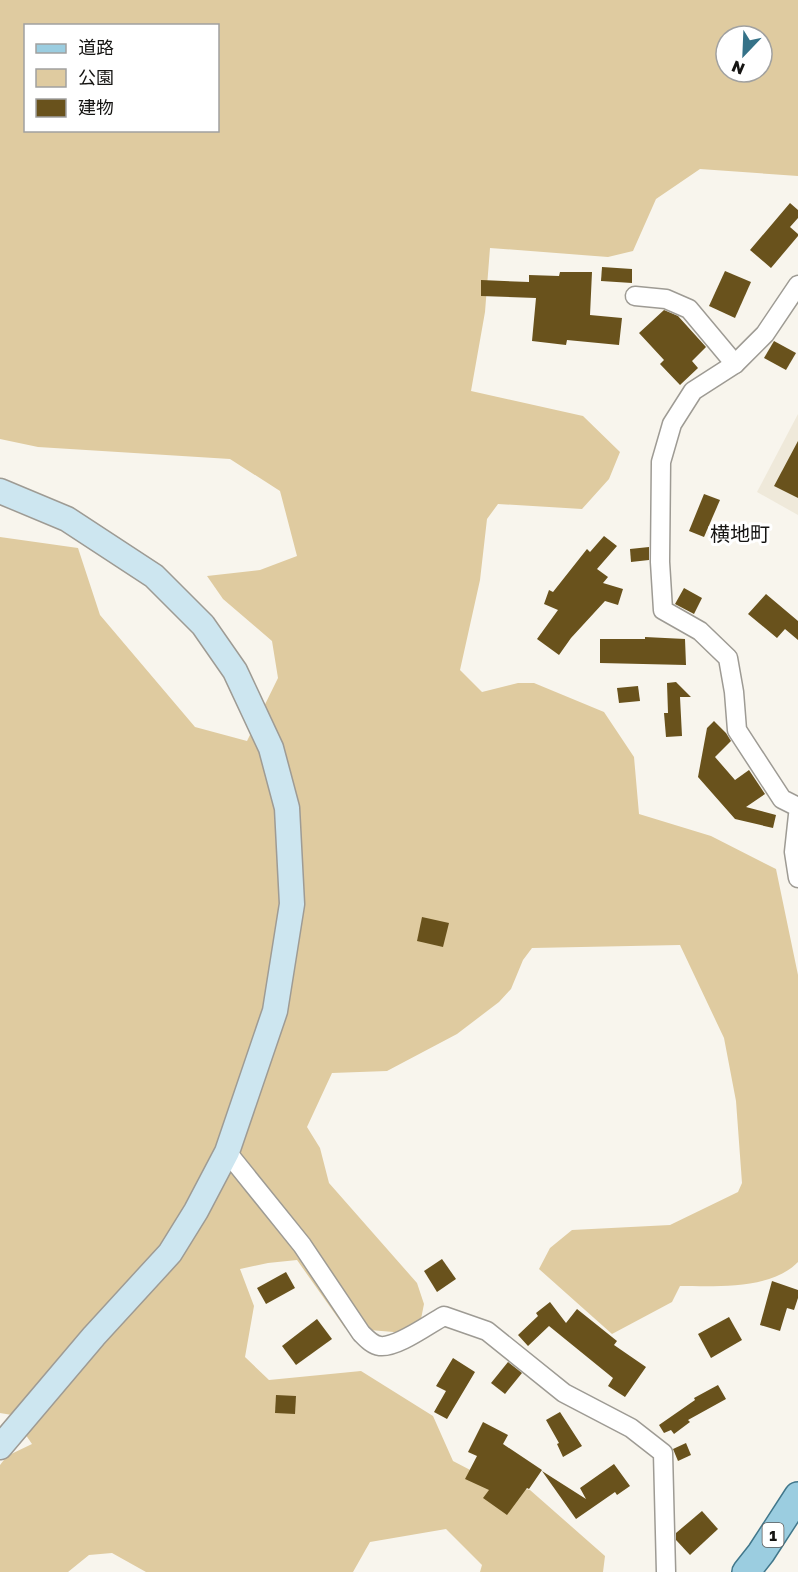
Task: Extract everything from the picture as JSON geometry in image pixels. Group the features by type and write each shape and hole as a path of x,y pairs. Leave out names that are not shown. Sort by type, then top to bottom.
{"main road":[{"name":"1","path":"746,1572 798,1496"}],"street":[{"path":"798,285 765,334 735,364 693,391 672,424 669,433 661,462 659,502 663,609 700,631 728,658 737,730 782,799 798,807"},
{"path":"635,296 666,299 689,309 735,364"},
{"path":"0,491 67,519 154,576 203,625 235,671 271,748 287,807 292,904 275,1011 227,1152 196,1211 170,1253 94,1336 0,1447"},
{"path":"798,815 794,852 798,878"},
{"path":"227,1152 302,1245 361,1333 372,1343 381,1346 391,1345 444,1316 487,1330 564,1393 631,1428 663,1453 666,1572"}],"shaded area":[{"path":"798,414 798,515 757,492"}],"green space":[{"path":"0,0 798,0 798,176 700,169 656,199 633,251 608,257 490,248 485,312 471,391 583,416 620,452 609,479 582,509 498,504 487,519 480,580 460,670 482,692 518,683 534,683 604,712 634,757 639,814 711,836 776,869 798,975 798,1262 773,1278 758,1282 726,1286 680,1286 672,1302 612,1334 539,1269 550,1248 572,1230 670,1225 738,1192 742,1183 736,1101 724,1038 680,945 532,948 523,960 511,989 499,1002 457,1034 387,1071 332,1073 307,1127 320,1148 329,1183 417,1283 424,1304 418,1334 345,1328 297,1260 240,1269 254,1306 245,1357 269,1380 361,1371 433,1416 453,1461 497,1484 530,1490 605,1556 603,1572 480,1572 482,1565 446,1529 370,1542 353,1572 146,1572 112,1553 89,1555 68,1572 0,1572 0,1465 7,1456 32,1444 12,1415 0,1413 0,537 78,548 100,615 195,727 247,741 278,678 272,641 223,599 207,576 260,570 297,556 280,491 230,459 38,447 0,439"}],"building":[{"path":"790,203 798,210 798,218 790,227 798,236 771,268 750,250"},
{"path":"602,267 632,269 632,283 601,281"},
{"path":"725,271 751,282 735,318 709,306"},
{"path":"560,272 592,272 590,315 622,318 619,345 567,340 566,345 532,341 536,298 481,296 481,280 529,282 529,275 559,276"},
{"path":"664,310 678,316 706,347 692,361 698,368 680,385 660,364 664,360 639,333"},
{"path":"774,341 796,353 786,370 764,358"},
{"path":"798,441 798,498 774,486"},
{"path":"704,494 720,500 704,537 689,531"},
{"path":"604,536 617,546 597,569 608,577 603,583 623,589 618,605 605,601 571,638 559,655 537,639 558,610 544,604 549,590 553,592 587,549 590,552"},
{"path":"649,547 649,560 631,562 630,549"},
{"path":"684,588 702,598 694,614 675,604"},
{"path":"766,594 798,621 798,640 785,629 777,638 748,614"},
{"path":"645,637 685,639 686,665 600,663 600,639 645,639"},
{"path":"676,682 691,697 680,697 682,736 666,737 664,713 668,713 667,683"},
{"path":"638,686 640,701 619,703 617,688"},
{"path":"714,721 731,741 715,757 735,780 749,770 765,794 746,807 776,815 773,828 735,819 698,777 707,728"},
{"path":"422,917 449,923 443,947 417,941"},
{"path":"442,1259 456,1279 437,1292 424,1271"},
{"path":"286,1272 295,1288 266,1304 257,1288"},
{"path":"772,1281 798,1290 794,1310 787,1308 780,1331 760,1325"},
{"path":"550,1302 566,1323 577,1309 617,1341 614,1345 646,1367 625,1397 608,1386 613,1378 549,1326 528,1346 518,1335 538,1316 536,1313"},
{"path":"729,1317 742,1340 711,1358 698,1334"},
{"path":"317,1319 332,1339 296,1365 282,1346"},
{"path":"453,1358 475,1372 447,1419 434,1412 446,1391 436,1386"},
{"path":"508,1362 522,1373 505,1394 491,1383"},
{"path":"718,1385 726,1399 688,1420 690,1422 674,1434 671,1430 664,1433 659,1425 695,1400 694,1398"},
{"path":"276,1395 296,1396 295,1414 275,1413"},
{"path":"560,1412 582,1446 563,1457 557,1444 559,1443 546,1420"},
{"path":"483,1422 508,1435 503,1444 542,1470 507,1515 483,1498 489,1490 465,1479 477,1456 468,1452"},
{"path":"686,1443 691,1455 678,1461 673,1449"},
{"path":"614,1464 630,1486 617,1495 615,1492 576,1519 542,1471 586,1499 580,1488"},
{"path":"702,1511 718,1529 690,1555 676,1540 676,1533"}],"district":[{"name":"横地町","path":"740,533"}]}
